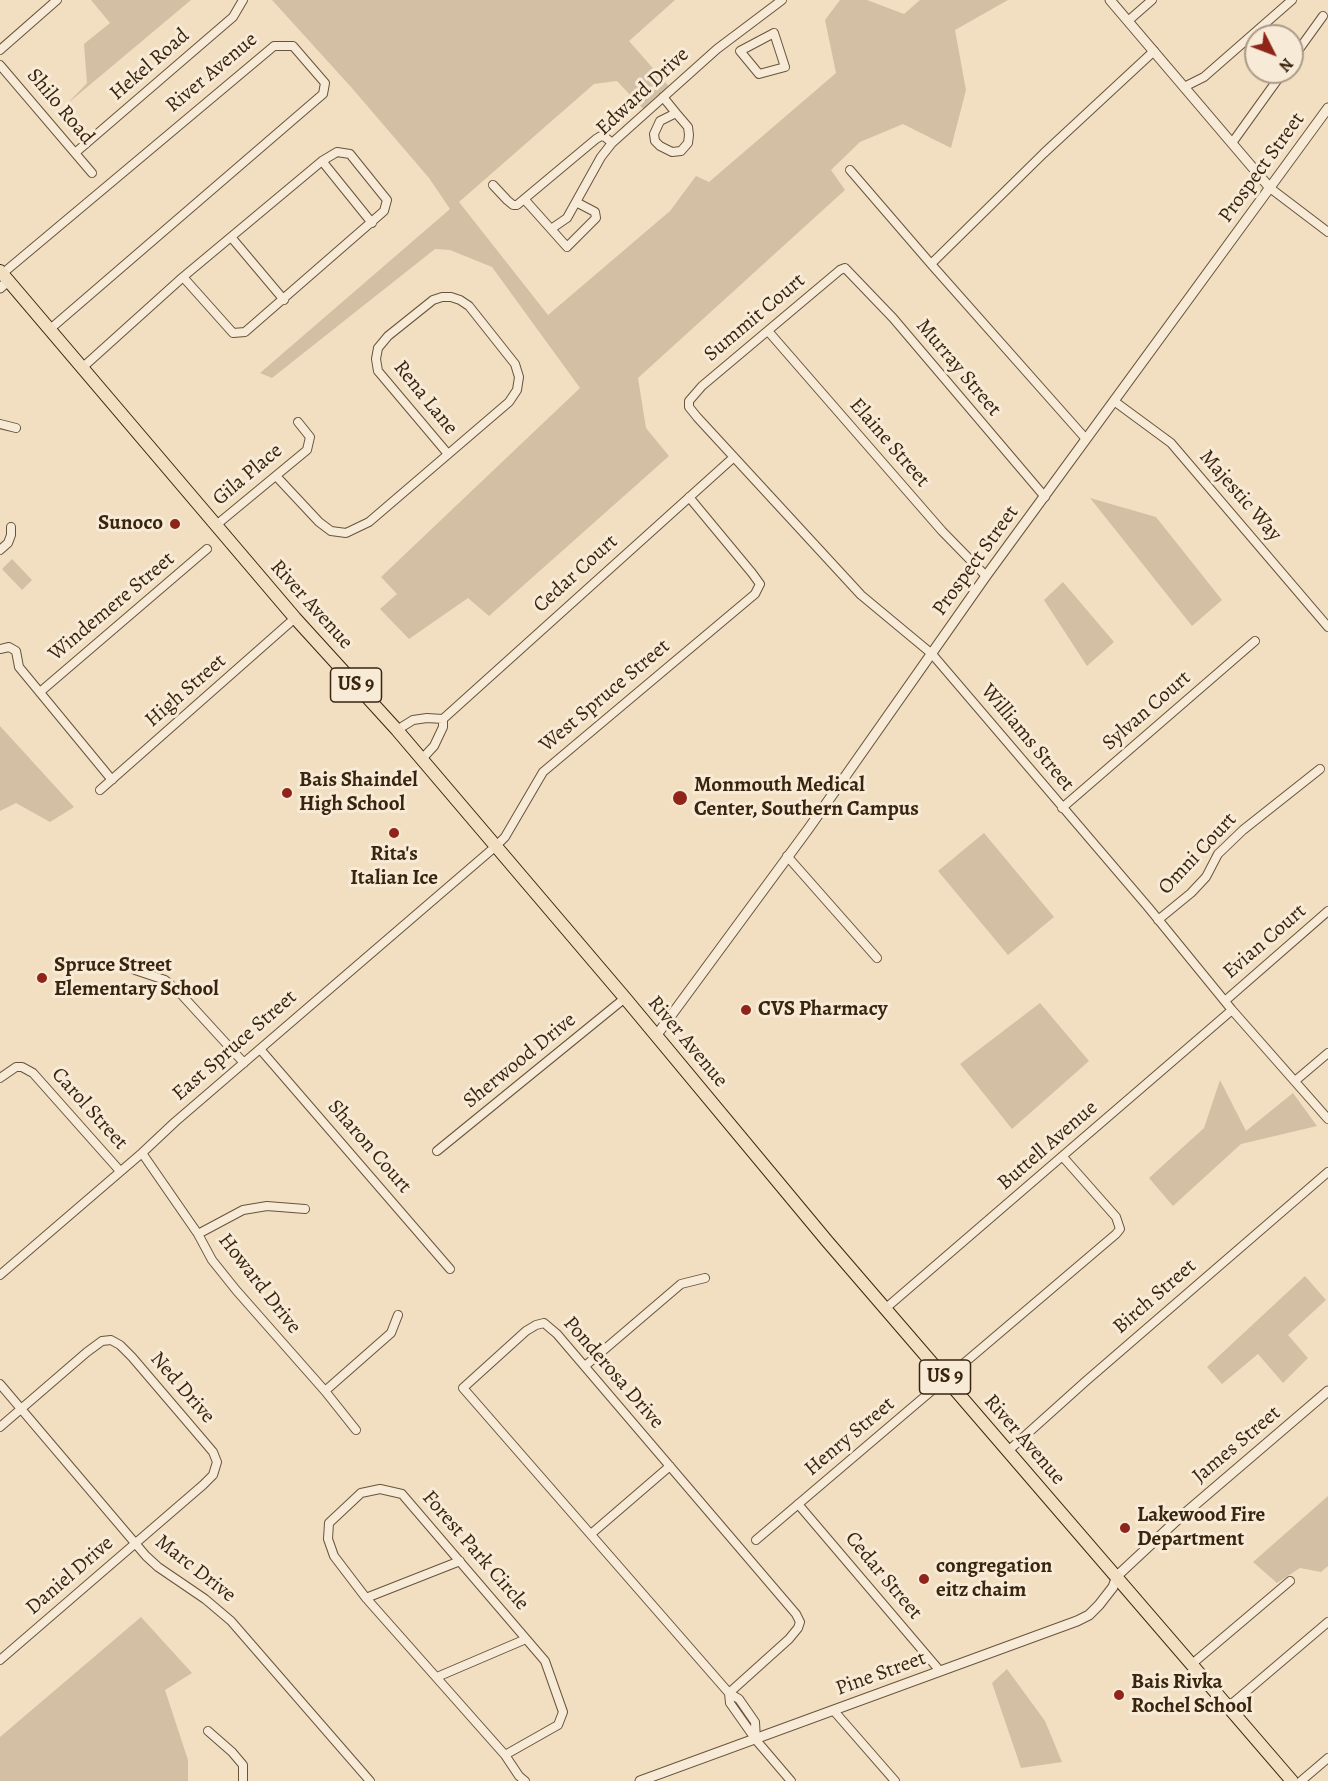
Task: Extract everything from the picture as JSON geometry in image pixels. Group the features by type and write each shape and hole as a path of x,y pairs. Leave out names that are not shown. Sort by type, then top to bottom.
{"highway":[{"name":"River Avenue","path":"3,279 295,618 397,729 827,1241 1292,1781"}],"street":[{"path":"0,50 57,0"},
{"name":"Hekel Road","path":"75,153 233,17 243,0"},
{"name":"Edward Drive","path":"551,229 567,218 601,157 612,143 730,39 782,0"},
{"path":"1110,0 1270,188 1328,232"},
{"path":"1128,21 1152,0"},
{"path":"1184,87 1204,78 1292,0"},
{"path":"1304,42 1323,16"},
{"path":"730,39 759,74 785,67 774,33 740,51"},
{"name":"River Avenue","path":"3,279 274,46 293,46 300,53 325,83 323,94 49,330"},
{"path":"931,264 1044,153 1154,51"},
{"name":"Shilo Road","path":"0,65 92,173"},
{"path":"1232,143 1274,84"},
{"path":"663,97 688,127 688,143 681,151 672,152 660,146 655,141 654,134 660,121 675,112"},
{"name":"Prospect Street","path":"656,1036 986,576 1328,108"},
{"path":"493,185 513,205 525,200 596,139 605,136 612,143"},
{"path":"81,368 183,277 322,160 337,153 350,154 387,200 384,211 372,223 245,332 233,333 183,277"},
{"path":"322,160 372,223"},
{"path":"850,170 1086,439"},
{"path":"525,200 567,247 596,218 595,212 576,202"},
{"path":"231,237 284,300"},
{"name":"Murray Street","path":"840,270 845,268 851,272 871,294 1045,497"},
{"name":"Summit Court","path":"693,396 840,270"},
{"name":"Rena Lane","path":"276,476 319,522 331,531 346,533 369,522 509,402 518,390 519,377 515,364 469,306 451,297 433,300 419,310 388,336 378,348 376,359 378,371 448,454"},
{"name":"Elaine Street","path":"768,331 942,531 986,576"},
{"name":"Williams Street","path":"693,396 689,401 689,407 861,595 932,654 1226,1000 1232,1010 1328,1119"},
{"name":"Majestic Way","path":"1114,401 1171,443 1328,627"},
{"name":"Gila Place","path":"215,526 307,450 310,437 298,422"},
{"path":"0,424 16,428"},
{"name":"Cedar Court","path":"421,760 434,746 442,727 443,718 734,457"},
{"name":"West Spruce Street","path":"496,846 505,837 543,772 758,589 760,584 752,573 689,497"},
{"path":"0,550 8,543 11,527"},
{"name":"Windemere Street","path":"40,692 207,549"},
{"name":"High Street","path":"100,790 295,618"},
{"name":"Sylvan Court","path":"1062,808 1255,641"},
{"path":"0,649 9,647 16,651 19,667 112,780"},
{"path":"397,729 413,720 443,718"},
{"name":"Omni Court","path":"1158,920 1191,893 1206,877 1218,854 1243,830 1320,769"},
{"name":"East Spruce Street","path":"0,1275 496,846"},
{"path":"787,856 877,958"},
{"name":"Evian Court","path":"1226,1000 1328,911"},
{"path":"135,970 165,980 180,993 244,1063"},
{"name":"Sherwood Drive","path":"437,1151 625,998"},
{"name":"Buttell Avenue","path":"886,1308 1232,1010"},
{"name":"Sharon Court","path":"260,1049 450,1269"},
{"path":"1295,1081 1328,1053"},
{"name":"Carol Street","path":"0,1078 16,1067 22,1066 33,1073 120,1171"},
{"name":"Howard Drive","path":"142,1153 198,1234 213,1260 236,1290 325,1391 356,1430"},
{"name":"Henry Street","path":"756,1540 1116,1234 1120,1229 1116,1217 1063,1157"},
{"name":"Birch Street","path":"1008,1451 1328,1172"},
{"path":"198,1234 243,1210 267,1206 305,1209"},
{"path":"585,1366 681,1284 705,1278"},
{"path":"325,1391 391,1333 398,1315"},
{"name":"Ponderosa Drive","path":"729,1694 789,1639 800,1622 796,1614 557,1334 544,1323 536,1325 526,1331 463,1388 729,1694 730,1703 756,1740 791,1781"},
{"name":"Ned Drive","path":"22,1409 87,1352 102,1341 111,1340 132,1357 213,1452 217,1462 213,1475 135,1543"},
{"name":"Marc Drive","path":"0,1384 135,1543 158,1567 197,1593 231,1621 370,1781"},
{"name":"James Street","path":"1117,1576 1176,1521 1328,1391"},
{"path":"0,1427 22,1409"},
{"path":"591,1534 670,1466"},
{"name":"Forest Park Circle","path":"505,1755 558,1725 563,1712 545,1661 402,1494 380,1489 361,1493 330,1523 328,1539 334,1556 366,1598 505,1755 521,1779"},
{"name":"Cedar Street","path":"798,1504 940,1671"},
{"name":"Daniel Drive","path":"0,1660 135,1543"},
{"path":"366,1598 460,1561"},
{"name":"Pine Street","path":"640,1781 1083,1618 1099,1605 1113,1587 1117,1576"},
{"path":"1192,1664 1290,1581"},
{"path":"1228,1707 1328,1622"},
{"path":"437,1677 526,1639"},
{"path":"834,1711 895,1781"},
{"path":"208,1731 243,1765 243,1781"},
{"path":"1301,1781 1328,1758"}],"shaded area":[{"path":"91,0 191,0 67,104 87,83 84,44 110,23"},
{"path":"272,0 675,0 629,41 673,91 648,114 617,81 594,84 459,202 548,315 670,211 696,176 709,182 836,73 825,20 840,0 867,0 904,14 920,0 1008,0 955,30 966,90 951,148 903,124 860,142 831,170 845,190 638,378 646,428 669,456 489,616 468,598 409,639 380,609 397,594 381,577 580,388 492,267 450,250 435,249 272,378 260,373 450,209 429,178"},
{"path":"1090,498 1156,517 1222,600 1192,626"},
{"path":"12,559 32,580 22,590 2,569"},
{"path":"1063,582 1114,642 1087,666 1044,600"},
{"path":"0,726 74,807 50,822 16,803 0,811"},
{"path":"984,833 1054,917 1008,955 938,871"},
{"path":"1040,1003 1089,1061 1012,1129 960,1064"},
{"path":"1220,1080 1246,1131 1293,1093 1317,1126 1241,1144 1173,1206 1149,1178 1204,1128"},
{"path":"1305,1276 1326,1300 1288,1335 1308,1358 1283,1383 1258,1354 1222,1384 1207,1367"},
{"path":"1328,1496 1328,1566 1321,1572 1300,1568 1277,1583 1253,1562"},
{"path":"141,1617 192,1673 165,1690 188,1760 188,1781 0,1781 0,1737"},
{"path":"1007,1669 1045,1721 1062,1762 1021,1768 992,1683"}],"place":[{"name":"Sunoco","path":"175,524"},
{"name":"Bais Shaindel High School","path":"287,793"},
{"name":"Monmouth Medical Center, Southern Campus","path":"680,798"},
{"name":"Rita's Italian Ice","path":"394,833"},
{"name":"Spruce Street Elementary School","path":"42,978"},
{"name":"CVS Pharmacy","path":"746,1010"},
{"name":"Lakewood Fire Department","path":"1125,1528"},
{"name":"congregation eitz chaim","path":"924,1579"},
{"name":"Bais Rivka Rochel School","path":"1119,1695"}]}
